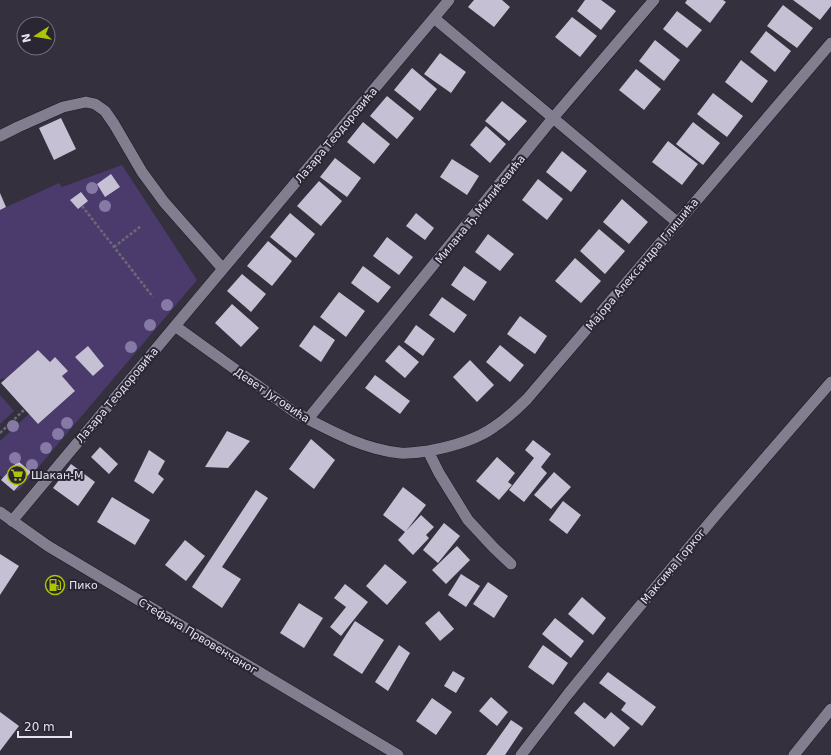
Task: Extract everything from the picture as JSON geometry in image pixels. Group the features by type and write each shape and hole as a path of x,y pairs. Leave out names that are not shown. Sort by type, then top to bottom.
{"street":[{"name":"Лазара Теодоровића","path":"12,521 449,0"},
{"name":"Милана Ђ. Милићевића","path":"308,420 553,118 654,0"},
{"path":"434,18 678,223"},
{"name":"Мајора Александра Глишића","path":"428,451 441,449 477,436 493,428 507,418 527,399 831,43"},
{"path":"0,136 63,107 86,102 95,104 105,111 142,172 164,202 223,269"},
{"name":"Девет Југовића","path":"175,326 296,413 308,420 360,444 383,450 401,453 428,451"},
{"name":"Максима Горког","path":"521,755 568,694 639,607 721,509 831,382"},
{"path":"428,451 439,473 468,520 511,564"},
{"name":"Стефана Првовенчаног","path":"0,512 48,546 398,755"},
{"path":"794,755 831,709"}],"path":[{"path":"82,206 153,297"},
{"path":"114,247 141,226"},
{"path":"0,432 25,409"}],"shaded area":[{"path":"122,165 197,280 18,491 16,489 30,472 18,461 3,478 0,475 0,441 29,414 38,424 75,391 62,376 67,371 55,357 50,362 38,350 5,380 3,378 0,380 0,210 59,183 62,187"},
{"path":"0,395 14,411 0,424"}],"building":[{"path":"474,0 502,0 510,7 494,27 468,7"},
{"path":"585,0 601,0 616,11 601,30 577,11"},
{"path":"687,0 723,0 726,2 710,23 685,3"},
{"path":"793,0 831,0 831,6 820,20"},
{"path":"783,5 813,28 797,48 767,26"},
{"path":"677,11 702,30 687,48 663,29"},
{"path":"572,17 597,36 580,57 555,37"},
{"path":"766,31 791,51 775,72 750,52"},
{"path":"655,40 680,60 664,81 639,61"},
{"path":"440,53 466,72 451,93 424,74"},
{"path":"741,60 768,81 752,103 725,82"},
{"path":"412,68 437,89 420,111 394,90"},
{"path":"636,69 661,89 644,110 619,90"},
{"path":"713,93 743,116 727,137 697,114"},
{"path":"387,96 414,118 397,139 370,116"},
{"path":"502,101 527,121 509,141 485,121"},
{"path":"61,118 76,149 54,160 39,128"},
{"path":"363,122 390,144 374,164 347,142"},
{"path":"693,122 720,143 703,165 676,144"},
{"path":"486,126 506,144 490,163 470,145"},
{"path":"668,141 698,164 682,185 652,162"},
{"path":"562,151 587,171 571,192 546,172"},
{"path":"335,158 361,178 347,197 320,177"},
{"path":"452,159 479,176 467,195 440,177"},
{"path":"111,174 120,187 105,197 97,184"},
{"path":"538,179 563,199 547,220 522,200"},
{"path":"319,181 342,201 321,226 297,206"},
{"path":"81,192 88,201 78,209 70,200"},
{"path":"0,193 6,207 0,210"},
{"path":"622,199 648,222 629,244 603,222"},
{"path":"290,213 315,234 296,258 270,237"},
{"path":"416,213 434,228 425,240 406,226"},
{"path":"599,229 625,251 605,274 580,251"},
{"path":"488,234 514,254 500,271 475,252"},
{"path":"387,237 413,257 399,275 373,256"},
{"path":"268,241 292,261 272,286 247,266"},
{"path":"575,258 601,281 581,303 555,281"},
{"path":"363,266 391,287 378,303 351,283"},
{"path":"464,266 487,282 474,301 451,285"},
{"path":"242,274 266,294 251,312 227,291"},
{"path":"339,292 365,311 346,337 320,317"},
{"path":"442,297 467,315 454,333 429,315"},
{"path":"232,304 259,328 241,347 215,323"},
{"path":"520,316 547,336 535,354 507,334"},
{"path":"314,325 335,340 321,362 299,346"},
{"path":"416,325 435,339 423,356 404,342"},
{"path":"399,345 419,362 405,378 385,361"},
{"path":"500,345 524,365 510,382 486,362"},
{"path":"88,346 104,366 93,376 75,357"},
{"path":"38,350 50,362 55,357 68,371 62,376 75,391 38,424 1,383"},
{"path":"470,360 494,385 477,402 453,377"},
{"path":"375,375 410,401 400,414 365,388"},
{"path":"227,431 250,441 228,468 205,467"},
{"path":"311,439 335,460 314,489 289,469"},
{"path":"533,440 551,454 541,467 547,473 524,502 509,490 534,458 525,450"},
{"path":"100,447 118,464 109,474 91,457"},
{"path":"149,450 165,461 158,474 164,479 153,494 134,481"},
{"path":"497,457 515,473 508,482 512,485 499,500 476,481"},
{"name":"Шакан-М","path":"18,461 31,472 14,491 1,480"},
{"path":"71,464 95,482 78,506 53,488"},
{"path":"554,472 571,487 551,509 534,495"},
{"path":"403,487 426,505 406,531 421,515 434,527 426,535 429,538 413,555 398,540 405,532 383,515"},
{"path":"256,490 268,498 222,567 241,579 222,608 192,587"},
{"path":"112,497 150,520 135,545 97,522"},
{"path":"563,501 581,515 567,534 549,520"},
{"path":"444,523 460,536 438,563 423,550"},
{"path":"185,540 205,556 186,581 165,565"},
{"path":"457,546 470,560 446,584 432,570"},
{"path":"0,554 19,566 0,595"},
{"path":"385,564 407,582 387,605 366,586"},
{"path":"461,574 480,586 466,607 448,595"},
{"path":"488,582 508,596 494,618 473,604"},
{"path":"345,584 368,602 341,636 330,627 346,607 334,598"},
{"path":"582,597 606,618 593,635 568,614"},
{"path":"299,603 323,618 304,648 280,633"},
{"path":"439,611 454,629 440,641 425,623"},
{"path":"555,618 584,641 571,658 542,634"},
{"path":"355,621 384,640 362,674 333,655"},
{"path":"399,645 410,653 388,691 375,682"},
{"path":"543,645 568,663 553,685 528,667"},
{"path":"453,671 465,678 456,693 444,686"},
{"path":"608,672 656,707 642,726 621,710 626,703 599,683"},
{"path":"491,697 508,712 497,726 479,711"},
{"path":"432,698 452,712 436,735 416,721"},
{"path":"584,702 605,719 611,712 630,728 614,747 574,713"},
{"path":"0,712 19,726 0,751"},
{"path":"511,720 523,728 505,755 486,755"}],"place":[{"name":"Шакан-М","path":"17,475"},
{"name":"Пико","path":"55,585"}]}
